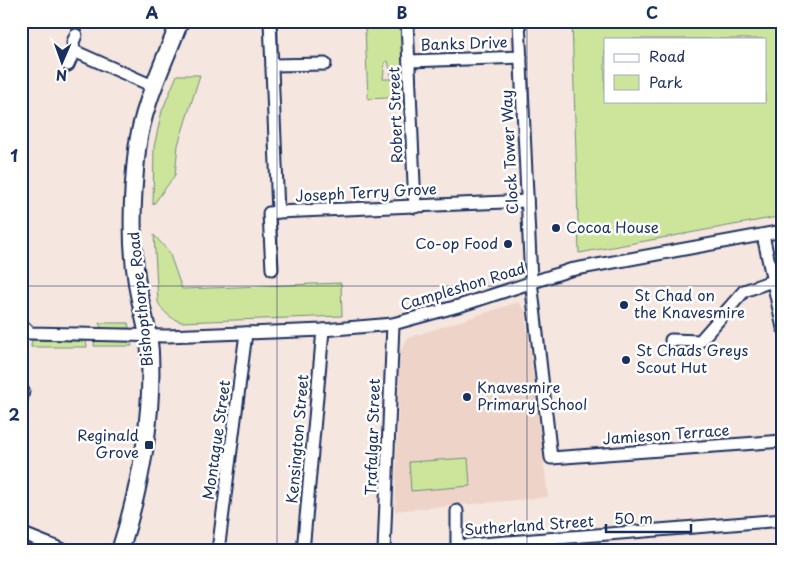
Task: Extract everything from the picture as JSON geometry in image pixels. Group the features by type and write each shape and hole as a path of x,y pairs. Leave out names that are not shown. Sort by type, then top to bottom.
{"street":[{"name":"Bishopthorpe Road","path":"120,551 139,482 149,397 148,336 135,270 133,201 137,148 145,113 180,21"},
{"name":"Joseph Terry Grove","path":"270,21 278,212 527,201"},
{"name":"Robert Street","path":"407,21 415,207"},
{"name":"Clock Tower Way","path":"519,21 530,282 551,458"},
{"path":"68,65 74,51 73,42 76,35"},
{"path":"74,51 155,87"},
{"name":"Banks Drive","path":"409,61 521,57"},
{"path":"272,65 325,64"},
{"path":"272,269 269,213 278,212"},
{"name":"Campleshon Road","path":"148,336 323,330 393,324 462,305 570,270 783,231"},
{"path":"763,235 783,328"},
{"path":"671,340 700,341 744,291 772,281"},
{"path":"21,324 30,332 148,336"},
{"name":"Trafalgar Street","path":"384,551 393,324"},
{"name":"Kensington Street","path":"303,551 323,330"},
{"name":"Montague Street","path":"218,551 246,332"},
{"name":"Jamieson Terrace","path":"551,458 783,441"},
{"path":"457,511 457,548"},
{"name":"Sutherland Street","path":"457,548 783,520"},
{"path":"21,534 66,551"}],"shaded area":[{"name":"Knavesmire Primary School","path":"518,302 525,310 548,497 395,511 400,351 408,338"}],"green space":[{"path":"572,21 783,21 783,216 579,253"},
{"path":"401,26 404,97 368,99 365,28","holes":["388,61 392,79 383,79 385,62"]},
{"path":"177,75 200,75 178,145 175,175 153,205 154,147 162,111"},
{"path":"154,235 169,252 182,289 341,283 342,316 181,322 170,317 158,302"},
{"path":"99,323 128,323 129,328 102,329"},
{"path":"32,340 86,341 87,347 31,347"},
{"path":"95,340 130,341 132,346 94,346"},
{"path":"468,458 470,486 411,491 409,462"}],"place":[{"name":"Cocoa House","path":"556,228"},
{"name":"Co-op Food","path":"508,244"},
{"name":"St Chad on the Knavesmire","path":"624,305"},
{"name":"St Chads Greys Scout Hut","path":"626,360"},
{"name":"Knavesmire Primary School","path":"467,397"},
{"name":"Reginald Grove","path":"149,445"}]}
